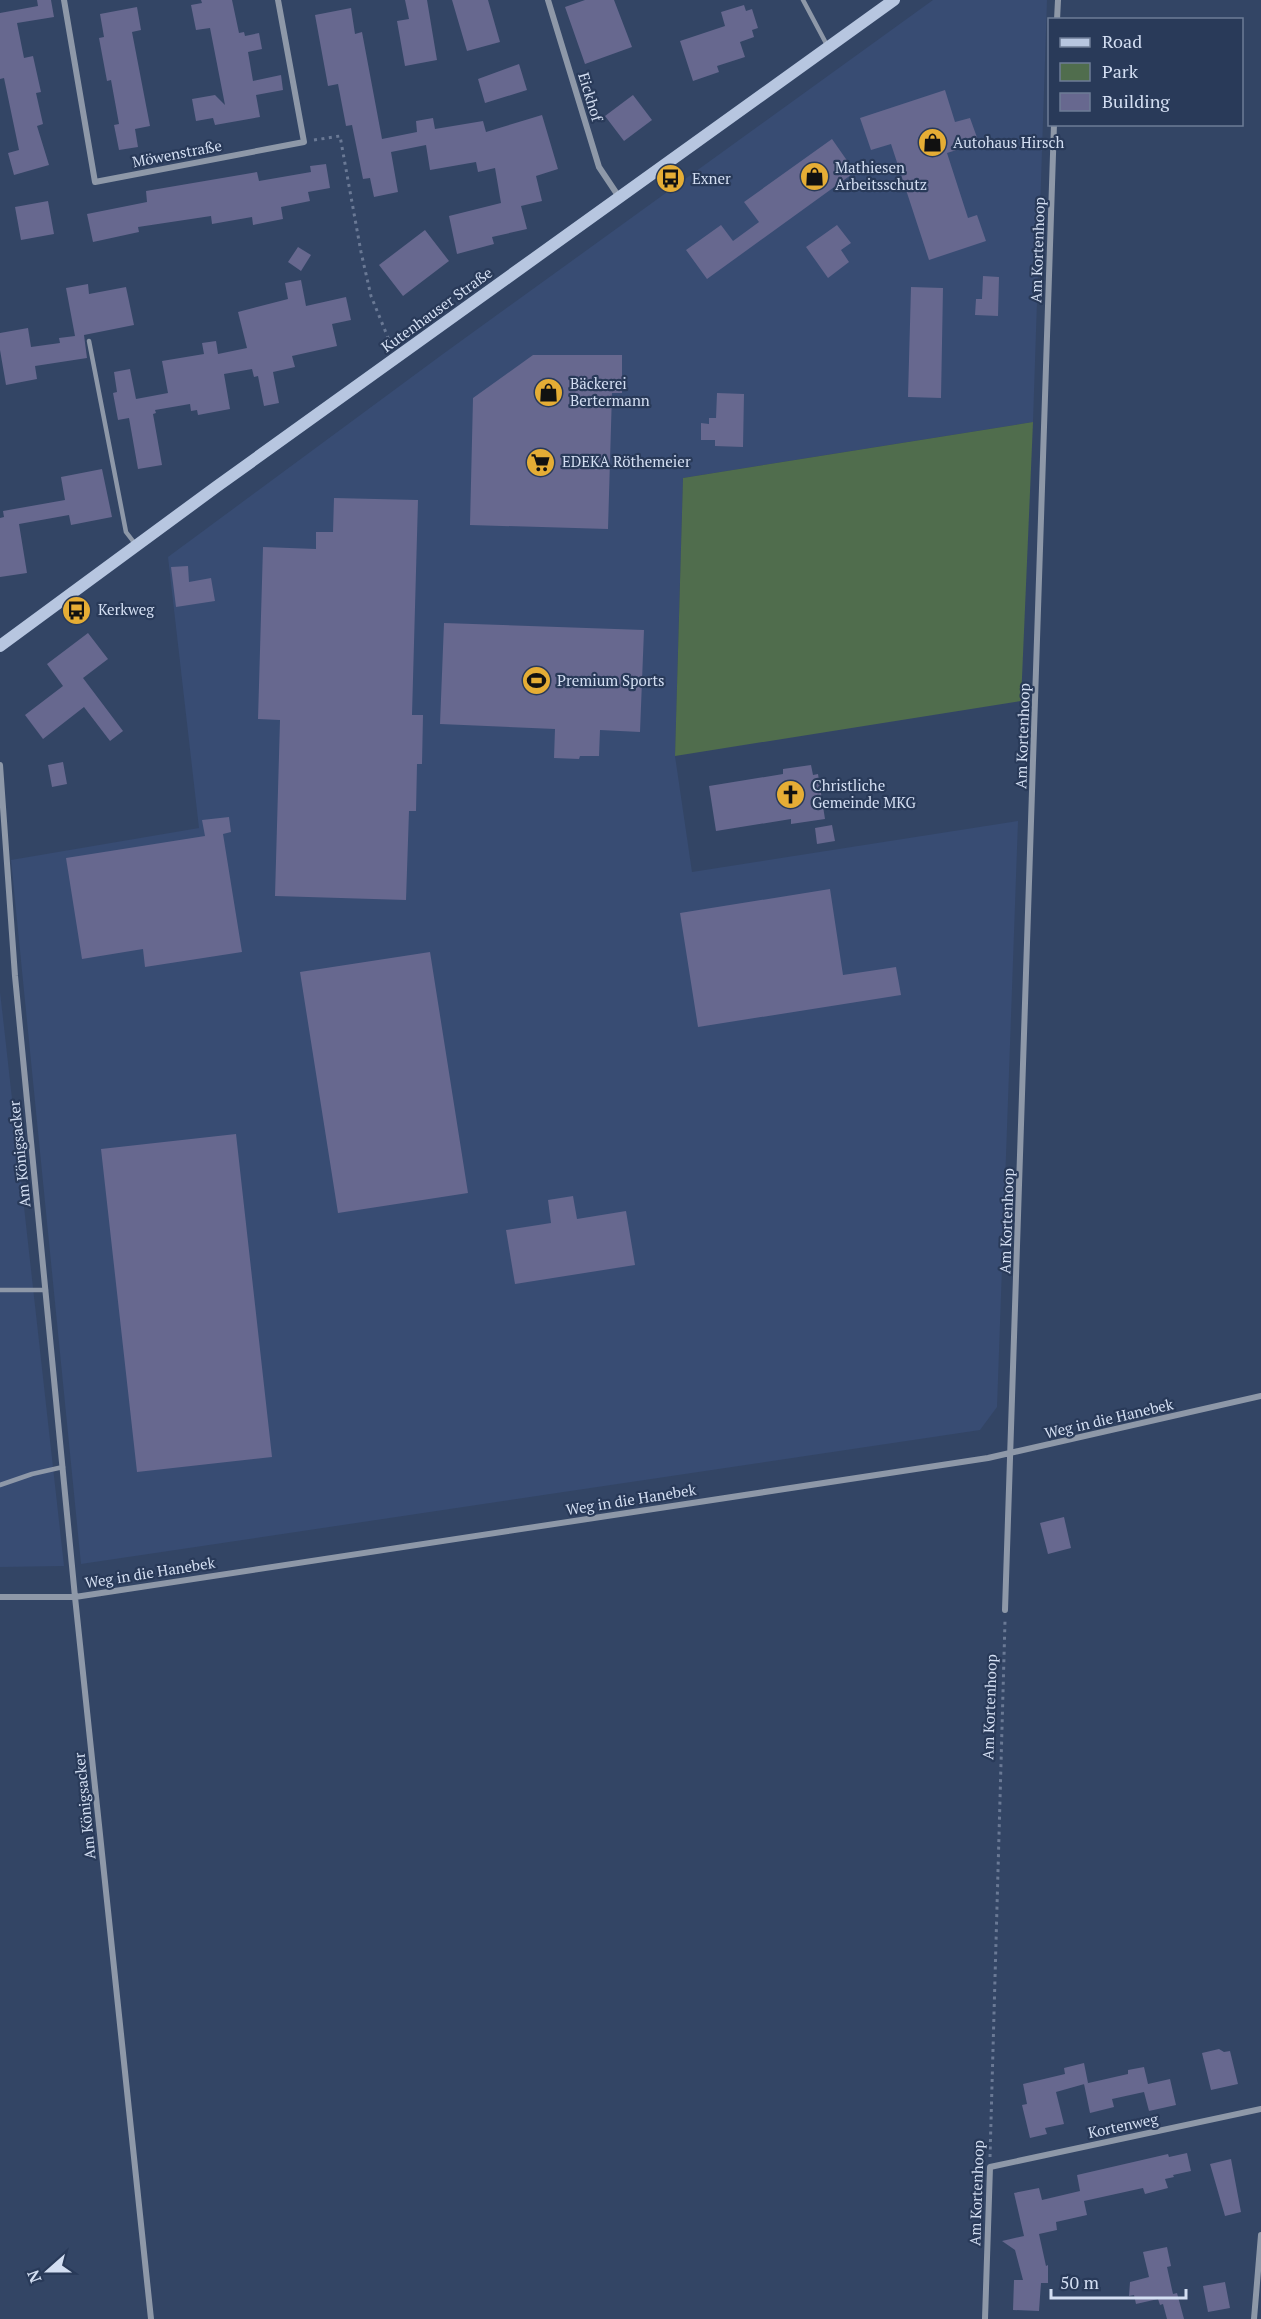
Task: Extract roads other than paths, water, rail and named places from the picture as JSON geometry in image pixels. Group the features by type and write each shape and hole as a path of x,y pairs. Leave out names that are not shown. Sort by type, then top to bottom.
{"street":[{"name":"Möwenstraße","path":"64,0 95,182 303,142 278,0"},
{"name":"Eickhof","path":"548,0 599,167 619,197"},
{"name":"Kutenhauser Straße","path":"0,646 216,487 894,0"},
{"path":"1057,18 1058,0"},
{"name":"Am Kortenhoop","path":"1005,1610 1012,1453 1054,126"},
{"name":"Am Königsacker","path":"0,765 15,976 75,1597 151,2319"},
{"name":"Weg in die Hanebek","path":"0,1597 75,1597 988,1458 1261,1396"},
{"name":"Kortenweg","path":"990,2167 1261,2109"},
{"name":"Am Kortenhoop","path":"985,2319 990,2167"},
{"path":"1254,2319 1261,2235"}],"lane":[{"path":"803,0 828,47"},
{"path":"89,341 126,532 137,547"},
{"path":"0,1290 46,1290"},
{"path":"0,1485 63,1467"}],"place":[{"name":"Autohaus Hirsch","path":"932,143"},
{"name":"Mathiesen Arbeitsschutz","path":"814,177"},
{"name":"Exner","path":"671,179"},
{"name":"Bäckerei Bertermann","path":"549,393"},
{"name":"EDEKA Röthemeier","path":"541,462"},
{"name":"Kerkweg","path":"77,610"},
{"name":"Premium Sports","path":"536,681"},
{"name":"Christliche Gemeinde MKG","path":"791,795"}]}
